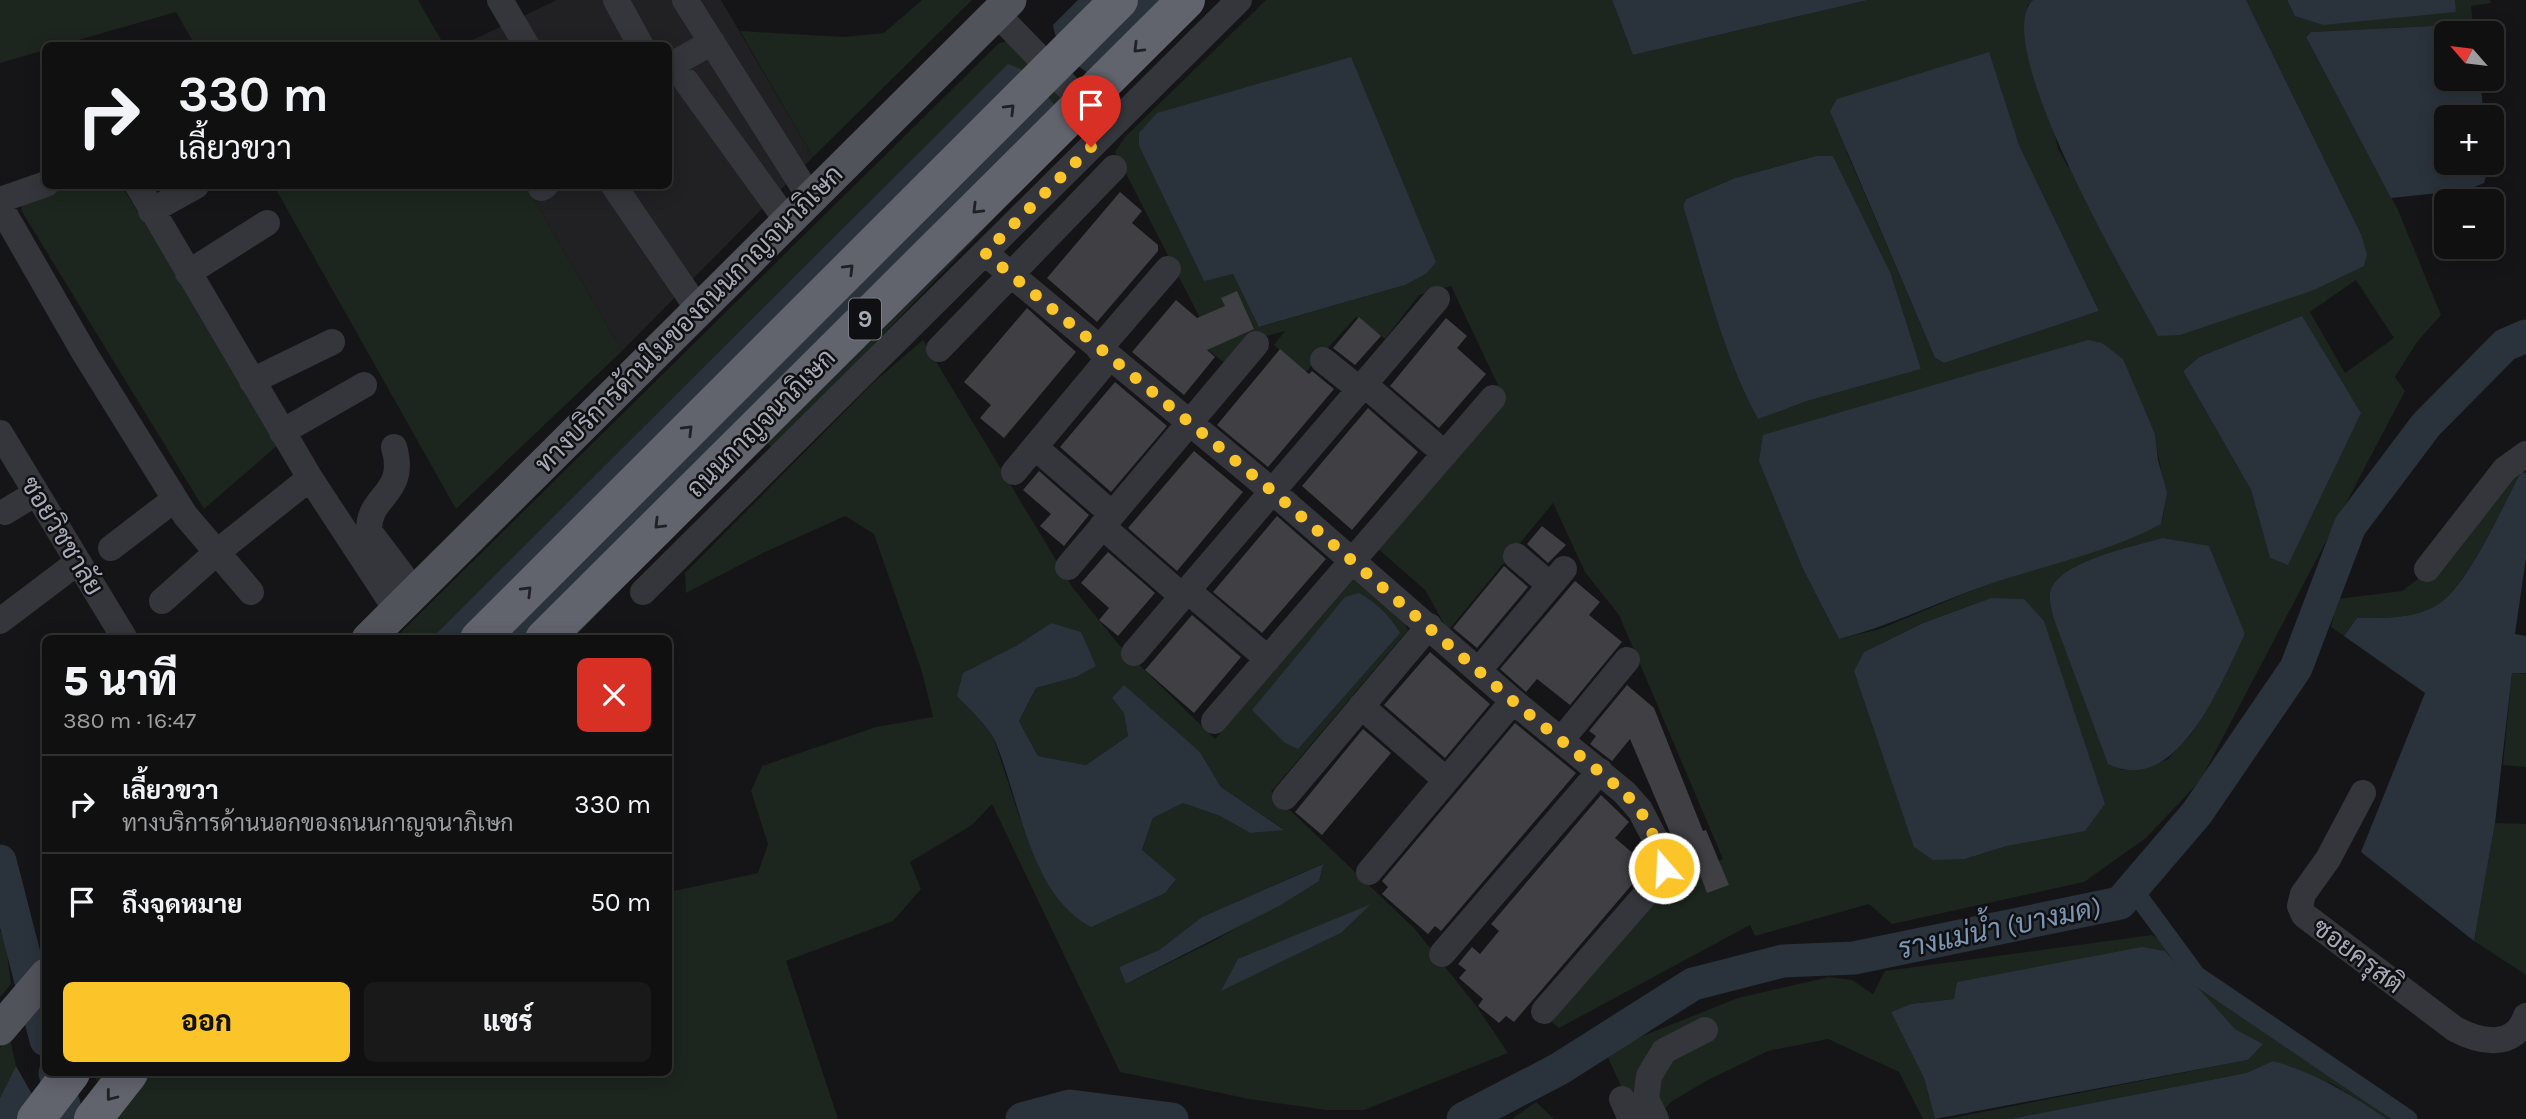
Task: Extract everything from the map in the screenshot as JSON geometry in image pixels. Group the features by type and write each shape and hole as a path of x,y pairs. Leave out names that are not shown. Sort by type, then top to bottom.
{"highway":[{"name":"ถนนกาญจนาภิเษก","path":"483,635 1119,0"},
{"name":"ถนนกาญจนาภิเษก","path":"548,635 1186,0"},
{"path":"36,1119 69,1076"},
{"path":"93,1119 127,1076"}],"main road":[{"name":"ทางบริการด้านในของถนนกาญจนาภิเษก","path":"372,635 1004,7"},
{"path":"0,1029 42,980"}],"street":[{"path":"499,0 525,42"},
{"path":"616,0 639,42"},
{"path":"685,0 712,42 799,211"},
{"path":"643,592 1238,0"},
{"path":"1004,7 1109,129"},
{"path":"712,42 678,74 799,211"},
{"path":"939,349 1114,168"},
{"path":"0,200 42,185"},
{"path":"140,189 310,478 406,601"},
{"path":"151,211 191,189"},
{"path":"616,189 698,309"},
{"path":"0,206 85,354 175,499 216,553 251,592"},
{"path":"188,273 267,223"},
{"path":"985,253 1272,491 1513,701 1600,771 1640,810 1662,852 1664,868 1659,878 1544,1011"},
{"path":"1014,472 1168,269"},
{"path":"1134,653 1437,299"},
{"path":"252,381 332,342"},
{"path":"1068,567 1256,344"},
{"path":"1323,360 1362,386 1445,454"},
{"path":"282,432 364,386"},
{"path":"1214,721 1493,398"},
{"name":"ซอยวิชชาลัย","path":"0,433 123,635"},
{"path":"394,447 399,464 397,477 372,514 369,531 406,601"},
{"path":"1035,447 1185,593 1268,659"},
{"path":"2427,569 2505,469 2526,454"},
{"path":"162,601 216,553 310,478"},
{"path":"5,512 36,493"},
{"path":"111,548 175,499"},
{"path":"1479,670 1557,577 1516,556"},
{"path":"0,621 78,562"},
{"path":"1285,797 1429,626"},
{"path":"1562,739 1626,660"},
{"path":"1369,872 1513,701"},
{"path":"1361,706 1446,780"},
{"path":"1442,954 1600,771"},
{"name":"ซอยครุสติ","path":"2363,793 2328,859 2303,894 2300,906 2304,915 2455,1030 2474,1040 2496,1042 2512,1037 2526,1016"},
{"path":"1656,1119 1646,1099 1649,1076 1664,1051 1705,1030"}],"shaded area":[{"path":"0,0 418,0 442,42 193,42 176,12 71,42 42,42 42,51 0,63"},
{"path":"557,0 721,0 813,157 622,351 528,189 672,189 672,42 468,42"},
{"path":"922,0 972,0 813,157 740,31 844,37 884,33"},
{"path":"1078,0 1201,0 1113,88 1075,63 1056,37 1053,25"},
{"path":"1266,0 1612,0 1633,55 1868,0 2033,0 2027,6 2058,149 2068,167 2361,234 2246,0 2287,0 2295,16 2455,12 2455,0 2490,0 2491,3 2471,6 2473,21 2434,21 2434,26 2311,32 2306,37 2398,210 2441,315 2417,342 2395,377 2405,391 2200,781 2146,838 2084,882 1892,924 1869,904 1755,936 1750,925 1559,1028 1552,1022 1561,1009 1679,872 1684,877 1723,859 1619,615 1585,572 1553,503 1448,631 1425,590 1377,548 1505,400 1451,286 1419,295 1385,339 1356,317 1305,373 1274,345 1285,331 1241,343 1226,364 1189,335 1201,320 1115,152 1125,137","holes":["1139,133 1405,285 1260,327 1233,274 1204,280 1139,146","2019,145 2099,311 1944,363 1935,358 1846,150","1816,156 1833,156 1891,274 1921,369 1807,401 1758,418 1734,367 1715,314 1683,206 1686,199 1735,178","2356,280 2394,338 2345,373 2310,312","2302,317 2313,509 2287,564 2270,558 2251,490 2183,371 2199,357","2155,434 2164,489 2164,512 2161,524 1983,586 1880,629 1839,639 1803,569 1760,461","2162,538 2245,634 2192,733 2167,760 2122,770 2108,763 2053,617 2050,595 2054,583 2079,565","1991,598 2044,621 2060,674 2007,846 1965,859 1864,652 1923,623"]},
{"path":"1612,0 1868,0 1633,55"},
{"path":"2033,0 2246,0 2361,234 2367,254 2364,266 2314,290 2180,335 2158,336 2095,219 2045,112 2029,63 2024,24"},
{"path":"2287,0 2455,0 2456,12 2323,25 2295,16"},
{"path":"2434,26 2434,91 2481,91 2483,105 2434,105 2434,175 2486,175 2484,183 2469,189 2434,189 2434,193 2391,198 2306,37 2311,32"},
{"path":"1009,41 1086,123 807,414 772,448 766,441 577,635 398,635 999,43"},
{"path":"1989,52 2019,145 2099,311 1944,363 1935,358 1830,111 1837,99"},
{"path":"1351,57 1436,262 1427,273 1405,285 1259,327 1233,274 1204,281 1139,146 1139,133 1157,113"},
{"path":"1008,64 1028,72 1073,128 568,635 435,635"},
{"path":"1816,156 1833,156 1891,274 1921,369 1807,401 1758,419 1724,341 1683,206 1686,199 1735,178"},
{"path":"59,189 124,189 279,444 204,509 21,210 24,199"},
{"path":"276,189 528,189 622,351 456,509"},
{"path":"2302,316 2361,413 2288,565 2270,558 2251,490 2183,371 2199,357"},
{"path":"923,340 1073,588 1119,645 1215,739 1356,577 1399,613 1408,630 1271,792 1415,929 1477,1007 1508,1053 1364,1110 1326,1110 1249,1099 1120,1072 992,804 972,825 910,862 921,889 893,921 786,961 838,1119 111,1119 95,1076 672,1076 672,891 758,873 768,844 751,791 762,766 876,727 933,717 922,672 874,534 845,516 763,553 686,593 685,573 874,382","holes":["1051,623 1076,677 1036,688 1019,721 1038,756 1086,765 1128,736 1125,713 1112,698 1200,752 1221,787 1283,829 1250,833 1220,816 1183,803 1153,818 1142,851 1176,879 1020,819 994,739 1016,646","1322,864 1318,881 1212,942 1126,984 1119,967 1159,950 1202,917","1368,906 1341,933 1222,990 1310,930"]},
{"path":"2088,340 2102,343 2123,359 2155,434 2158,460 2167,493 2161,524 2118,543 1984,586 1876,628 1839,639 1803,569 1759,461 1763,435"},
{"path":"2493,466 2521,472 2472,564 2449,595 2437,605 2419,613 2398,617 2357,618 2344,636 2331,627 2337,599 2402,591 2453,553"},
{"path":"2521,472 2526,473 2526,558 2515,634 2526,636 2526,673 2512,673 2495,823 2474,941 2361,852 2425,693 2344,636 2357,618 2398,617 2419,613 2437,605 2449,595 2472,564"},
{"path":"2162,538 2209,546 2245,634 2210,705 2194,730 2176,750 2156,765 2133,770 2108,764 2053,617 2050,595 2054,583 2079,565"},
{"path":"1359,593 1382,610 1400,633 1298,749 1285,743 1252,710 1345,597"},
{"path":"1991,598 2024,599 2044,621 2105,804 2085,831 2007,846 1965,859 1933,860 1914,847 1854,671 1864,652 1923,623"},
{"path":"1051,623 1081,632 1096,666 1076,677 1036,688 1019,721 1038,756 1086,765 1128,736 1124,713 1112,698 1124,685 1200,752 1221,787 1284,830 1250,833 1220,816 1183,803 1153,818 1142,850 1176,879 1165,893 1091,927 1070,912 1040,870 992,735 957,696 963,673 1016,646"},
{"path":"2512,672 2526,674 2526,767 2503,765"},
{"path":"2495,823 2526,824 2526,975 2474,941"},
{"path":"1323,864 1319,881 1279,906 1126,984 1119,967 1159,950 1202,917"},
{"path":"1371,904 1341,933 1221,991 1238,959"},
{"path":"0,932 4,932 11,984 0,997"},
{"path":"2152,935 2166,943 2197,982 2417,1119 2387,1119 2333,1084 2273,1061 2246,1073 2010,1119 1947,1119 2248,1060 2262,1044 2235,1029 2203,996 1954,999 1911,1004 1891,1012 1924,1078 1935,1119 1923,1119 1899,1072 1828,1039 1768,1051 1706,1081 1671,1102 1655,1119 1636,1119 1605,1051 1738,998 1829,977 1852,980 1873,994 1885,971"},
{"path":"2142,947 2165,951 2235,1029 2263,1044 2248,1060 1935,1119 1924,1078 1891,1012 1911,1004 1954,999 1957,982"},
{"path":"9,1035 16,1066 0,1098 0,1048"},
{"path":"2273,1061 2332,1085 2387,1119 2010,1119 2246,1073"},
{"path":"16,1066 46,1119 0,1119 0,1098"},
{"path":"1536,1102 1554,1119 1512,1119"}],"building":[{"path":"1120,192 1142,211 1132,223 1158,245 1158,251 1097,322 1047,278"},
{"path":"1237,291 1254,329 1207,350 1215,357 1184,395 1132,352 1176,300 1197,318 1225,306 1221,298"},
{"path":"1027,308 1076,352 1004,438 980,418 991,405 964,382"},
{"path":"1359,317 1381,336 1355,365 1333,348"},
{"path":"1446,318 1467,336 1457,348 1486,374 1439,428 1390,386"},
{"path":"1280,349 1309,374 1312,371 1334,389 1268,467 1217,425"},
{"path":"1115,382 1167,426 1111,492 1060,447"},
{"path":"1368,408 1418,452 1352,530 1302,486"},
{"path":"1194,451 1243,492 1177,571 1128,528"},
{"path":"1039,471 1089,515 1064,546 1040,526 1051,514 1023,490"},
{"path":"1277,516 1326,559 1262,633 1213,592"},
{"path":"1542,526 1566,545 1548,563 1527,544"},
{"path":"1108,552 1155,593 1118,636 1099,620 1109,608 1081,583"},
{"path":"1504,566 1528,587 1477,648 1453,628"},
{"path":"1575,581 1600,602 1589,615 1622,642 1570,705 1537,679 1526,692 1500,669"},
{"path":"1192,615 1241,657 1194,713 1145,670"},
{"path":"1430,652 1490,704 1445,758 1384,705"},
{"path":"1627,685 1654,708 1703,831 1706,830 1729,885 1707,893 1697,866 1686,870 1630,739 1612,761 1590,744 1596,736 1589,731"},
{"path":"1515,723 1576,773 1441,931 1435,926 1428,934 1382,894 1388,887 1382,881"},
{"path":"1363,729 1391,753 1322,835 1295,812"},
{"path":"1601,795 1629,822 1615,838 1648,866 1514,1022 1506,1016 1499,1023 1478,1006 1483,999 1459,978 1466,970 1458,964 1472,947 1480,954 1499,931 1491,924"}],"waterway":[{"name":"รางแม่น้ำ (บางมด)","path":"1463,1119 1559,1069 1693,984 1783,961 1854,958 2120,903 2197,813 2296,668 2350,526 2426,425 2505,345 2526,336"},
{"name":"รางแม่น้ำ (บางมด)","path":"0,861 42,1024"},
{"path":"2132,888 2196,975 2408,1119"},
{"name":"รางแม่น้ำ (บางมด)","path":"56,1076 68,1119"},
{"name":"รางแม่น้ำ (บางมด)","path":"1022,1119 1070,1106 1172,1119"},
{"name":"รางแม่น้ำ (บางมด)","path":"1134,1119 1136,1115"}],"route":[{"path":"1091,147 985,253 1272,491 1513,701 1624,792 1640,810 1662,852 1664,868"}]}
